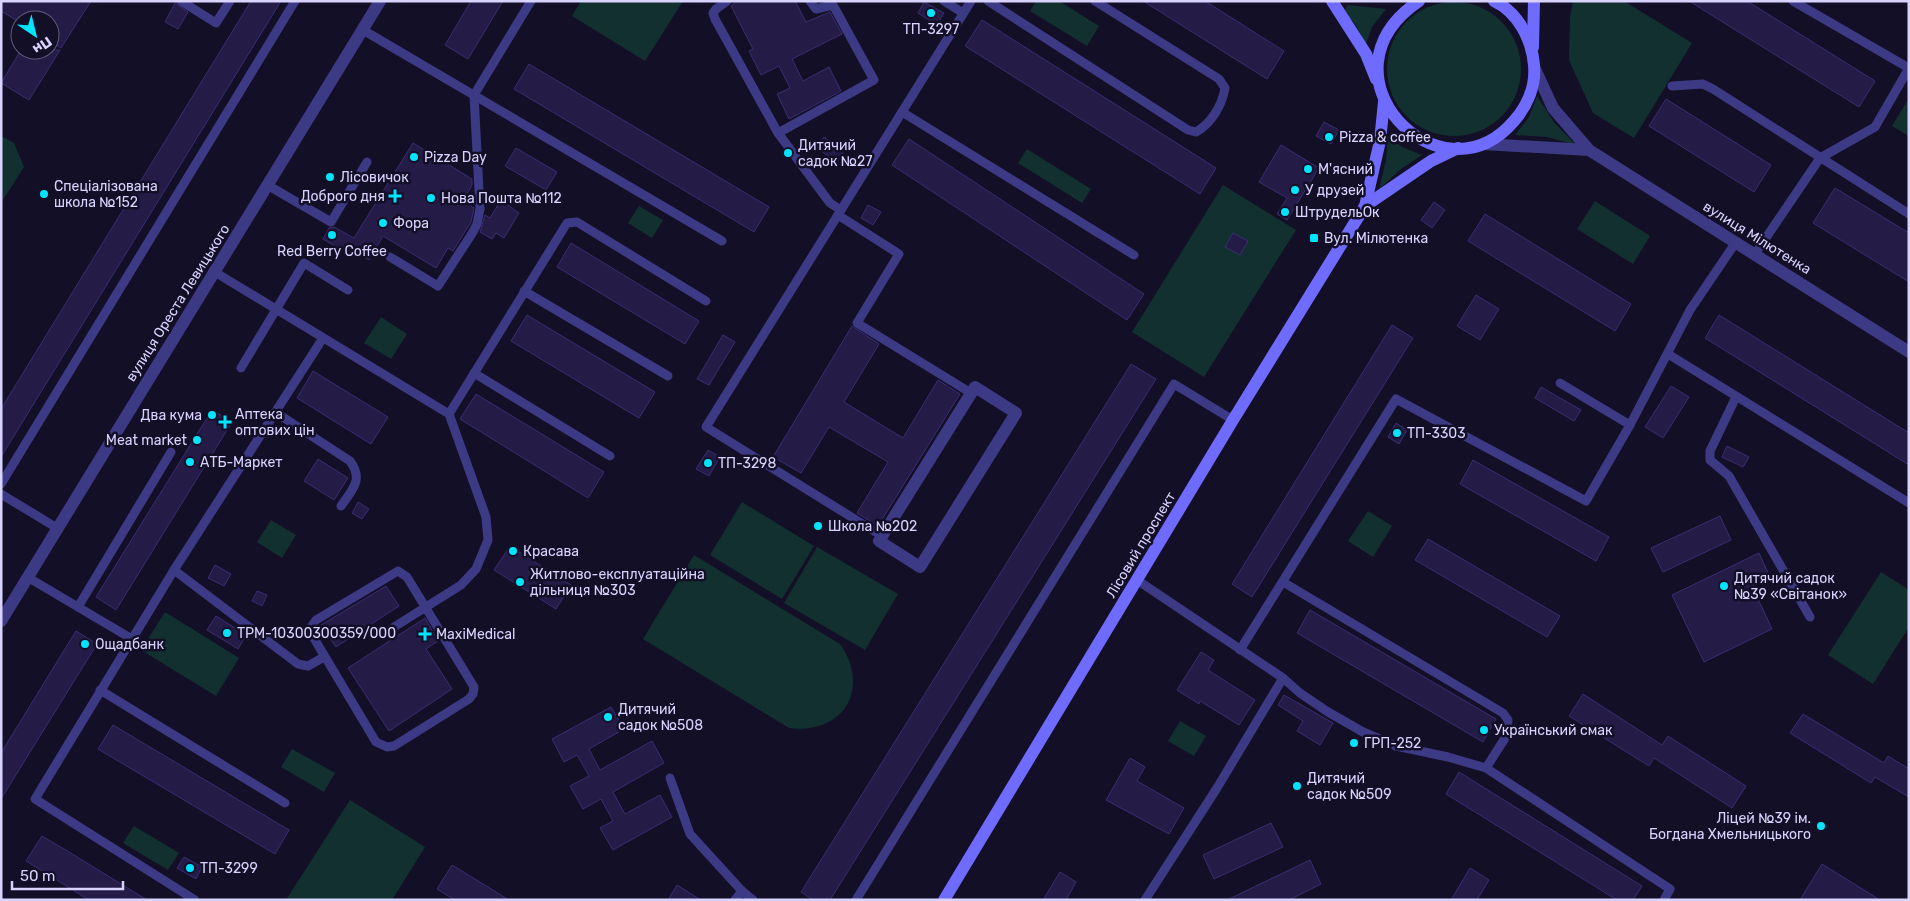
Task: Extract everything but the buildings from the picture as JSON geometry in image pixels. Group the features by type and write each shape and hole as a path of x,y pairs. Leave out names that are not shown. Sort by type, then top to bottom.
{"street":[{"name":"вулиця Ореста Левицького","path":"1,621 214,272 269,186 380,1"},
{"path":"1332,1 1366,54 1384,102 1398,123 1416,137 1436,146 1458,148 1483,144 1508,129 1522,112 1532,92 1535,69 1529,40 1516,19 1494,1"},
{"path":"1380,88 1378,72 1380,49 1390,29 1404,11 1419,1"},
{"path":"1533,54 1534,1"},
{"name":"вулиця Мілютенка","path":"1535,69 1553,108 1589,150 1909,352"},
{"name":"Лісовий проспект","path":"944,900 1233,420 1365,206 1380,142 1384,102"},
{"name":"вулиця Мілютенка","path":"1483,144 1589,150"},
{"name":"Лісовий проспект","path":"1365,206 1431,161 1458,148"},
{"path":"975,387 1016,413 920,567 878,541 971,393 975,387"}],"lane":[{"path":"181,1 216,23 230,1"},
{"path":"1,484 295,1"},
{"path":"390,257 438,286 477,224 480,209 474,95 531,1"},
{"path":"728,1 716,8 713,13 715,19 778,133 830,203 898,254 857,322 971,393"},
{"path":"778,133 874,80 835,7 831,4 816,9 810,1"},
{"path":"944,1 963,13"},
{"path":"882,536 706,427 971,1"},
{"path":"988,1 1188,130 1196,132 1206,127 1223,101 1225,88 1219,80 1095,1"},
{"path":"1755,254 1820,158 1875,127 1909,68 1793,1"},
{"path":"363,30 722,241"},
{"path":"1672,86 1697,84 1708,86 1909,214"},
{"path":"902,112 1134,255"},
{"path":"269,186 331,222 368,162"},
{"path":"449,414 563,226 572,222 577,222 706,301"},
{"path":"1240,650 1396,399 1586,501 1630,425 1690,310 1736,242"},
{"path":"241,368 304,263 348,290"},
{"path":"214,272 449,414 486,517 488,540 476,568 461,585 394,627"},
{"path":"524,291 668,376"},
{"path":"195,900 35,799 174,570 323,338"},
{"path":"1668,354 1909,502"},
{"path":"474,373 610,456"},
{"path":"1560,383 1630,425"},
{"path":"856,900 1174,384 1233,420"},
{"path":"1736,397 1710,451 1710,460 1729,476 1810,617"},
{"path":"275,412 350,462 355,468 358,475 355,485 341,506"},
{"path":"78,607 171,452"},
{"path":"1,494 57,528"},
{"path":"174,570 298,664 308,666 324,657"},
{"path":"403,572 427,608 472,681 474,694 394,746 387,747 376,742 310,635 310,625 393,573 403,572"},
{"path":"29,578 132,638"},
{"path":"1137,580 1283,678 1300,693 1328,712 1363,732 1396,746 1455,758 1486,768 1670,889 1664,900"},
{"path":"1282,582 1503,713 1508,720 1507,734 1486,768"},
{"path":"1145,900 1217,788 1283,678"},
{"path":"100,690 285,803"},
{"path":"670,778 690,834 742,891 753,900"},
{"path":"735,900 742,891"}],"green space":[{"path":"581,1 683,1 645,61 572,16"},
{"path":"1036,1 1059,1 1099,26 1087,46 1030,11"},
{"path":"1573,1 1624,1 1692,43 1634,138 1593,113 1569,60 1570,16"},
{"path":"1454,2 1480,7 1491,13 1501,22 1510,32 1516,43 1521,69 1516,95 1510,106 1501,116 1491,125 1480,131 1454,136 1428,131 1417,125 1407,116 1398,106 1392,95 1387,69 1392,43 1398,32 1407,22 1417,13 1428,7"},
{"path":"1348,5 1386,9 1372,27 1366,44 1355,24 1344,11"},
{"path":"1537,96 1554,122 1576,145 1547,137 1515,135 1529,117"},
{"path":"1909,98 1909,136 1892,126"},
{"path":"1,136 14,143 24,167 1,203"},
{"path":"1388,136 1402,147 1422,155 1401,169 1379,189 1386,160"},
{"path":"1027,149 1091,189 1082,203 1018,163"},
{"path":"1223,185 1296,230 1204,377 1132,332"},
{"path":"1595,201 1650,236 1633,264 1577,229"},
{"path":"639,206 663,220 652,238 628,223"},
{"path":"381,317 407,334 391,359 364,343"},
{"path":"742,502 814,546 782,599 710,555"},
{"path":"1368,511 1392,526 1373,557 1348,541"},
{"path":"271,520 296,535 282,558 257,542"},
{"path":"817,547 898,594 865,650 784,603"},
{"path":"694,555 840,644 849,661 853,677 852,692 847,705 837,716 825,724 808,728 789,728 643,639"},
{"path":"1881,572 1909,590 1909,627 1873,684 1828,655"},
{"path":"165,612 239,658 216,696 141,650"},
{"path":"1180,721 1206,736 1194,756 1168,741"},
{"path":"292,749 335,773 324,792 281,767"},
{"path":"350,800 425,847 392,900 286,900"},
{"path":"134,826 179,853 168,870 123,843"}],"place":[{"name":"ТП-3297","path":"931,13"},
{"name":"Pizza & coffee","path":"1329,137"},
{"name":"Дитячий садок №27","path":"788,153"},
{"name":"Pizza Day","path":"414,157"},
{"name":"М'ясний","path":"1308,169"},
{"name":"Лісовичок","path":"330,177"},
{"name":"У друзей","path":"1295,190"},
{"name":"Спеціалізована школа №152","path":"44,194"},
{"name":"Доброго дня","path":"395,196"},
{"name":"Нова Пошта №112","path":"431,198"},
{"name":"ШтрудельОк","path":"1285,212"},
{"name":"Фора","path":"383,223"},
{"name":"Red Berry Coffee","path":"332,235"},
{"name":"Вул. Мілютенка","path":"1314,238"},
{"name":"Два кума","path":"212,415"},
{"name":"Аптека оптових цін","path":"225,422"},
{"name":"ТП-3303","path":"1397,433"},
{"name":"Meat market","path":"197,440"},
{"name":"АТБ-Маркет","path":"190,462"},
{"name":"ТП-3298","path":"708,463"},
{"name":"Школа №202","path":"818,526"},
{"name":"Красава","path":"513,551"},
{"name":"Житлово-експлуатаційна дільниця №303","path":"520,582"},
{"name":"Дитячий садок №39 «Світанок»","path":"1724,586"},
{"name":"ТРМ-10300300359/000","path":"227,633"},
{"name":"MaxiMedical","path":"425,634"},
{"name":"Ощадбанк","path":"85,644"},
{"name":"Дитячий садок №508","path":"608,717"},
{"name":"Український смак","path":"1484,730"},
{"name":"ГРП-252","path":"1354,743"},
{"name":"Дитячий садок №509","path":"1297,786"},
{"name":"Ліцей №39 ім. Богдана Хмельницького","path":"1821,826"},
{"name":"ТП-3299","path":"190,868"}]}
